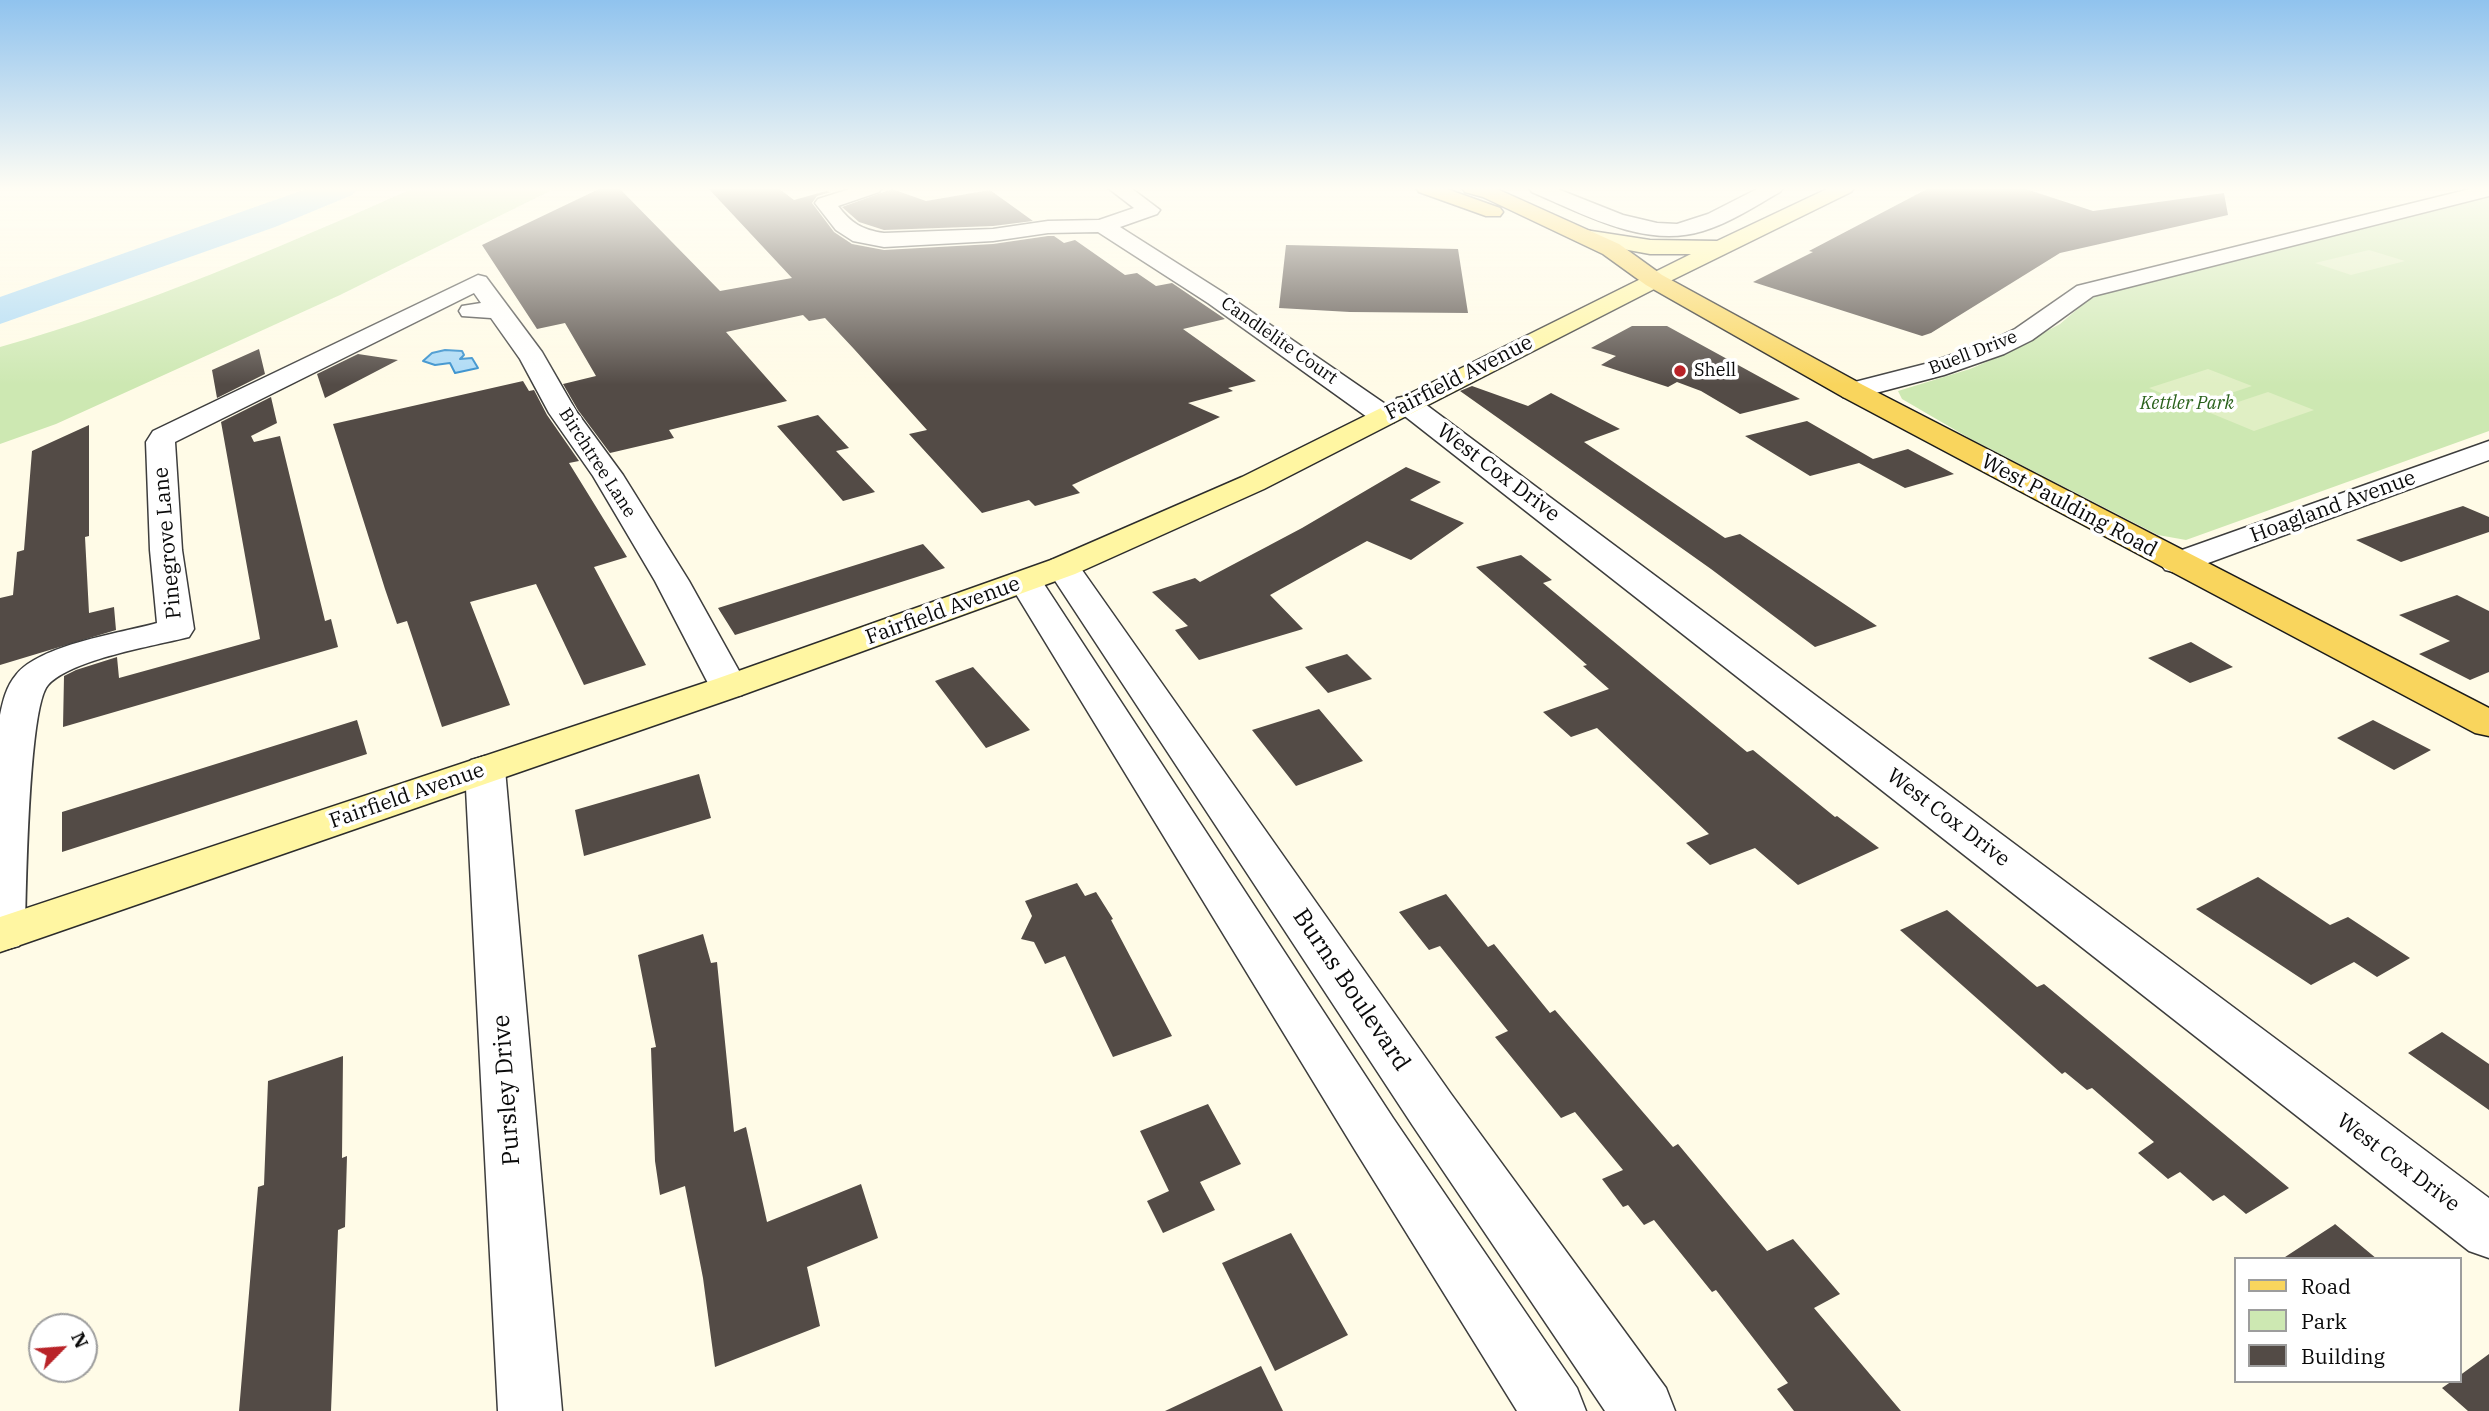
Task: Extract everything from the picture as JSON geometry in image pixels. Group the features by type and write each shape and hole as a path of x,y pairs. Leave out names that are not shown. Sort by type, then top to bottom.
{"main road":[{"path":"1591,254 1654,280"},
{"path":"1619,254 1654,280"},
{"name":"Fairfield Avenue","path":"1,934 729,687 1044,574 1253,483 1654,280 1711,254"},
{"name":"West Paulding Road","path":"1654,280 1853,391 2489,724"}],"street":[{"name":"Candlelite Court","path":"1148,254 1396,410"},
{"name":"Buell Drive","path":"1853,391 1949,365 2016,339 2051,316 2069,299 2085,291 2234,254"},
{"name":"Birchtree Lane","path":"478,282 533,358 563,413 608,475 672,581 729,687"},
{"name":"Pinegrove Lane","path":"1,934 11,779 22,691 41,672 67,659 176,629 166,550 160,442 171,432 478,282"},
{"path":"420,312 498,310"},
{"name":"West Cox Drive","path":"1396,410 2489,1232"},
{"name":"Hoagland Avenue","path":"2177,563 2489,450"},
{"path":"1044,574 1374,1134 1554,1411"},
{"name":"Burns Boulevard","path":"1044,574 1432,1110 1643,1411"},
{"name":"Pursley Drive","path":"485,769 530,1411"}],"green space":[{"path":"262,254 423,254 340,295 56,424 0,444 0,347 106,314"},
{"name":"Kettler Park","path":"2261,254 2489,254 2489,431 2186,540 2158,535 1969,438 1902,399 1898,391 1970,369 1998,357 2060,324 2088,300"},
{"path":"2353,254 2382,254 2405,261 2351,275 2315,263"},
{"path":"2208,369 2252,386 2192,406 2149,388"},
{"path":"2268,392 2314,410 2254,431 2208,412"}],"water":[{"path":"445,350 462,351 464,355 460,359 472,358 478,368 455,373 450,363 435,365 423,361 432,353"}],"building":[{"path":"488,254 684,254 720,291 792,278 769,254 1095,254 1125,275 1137,273 1156,286 1172,283 1225,319 1183,329 1256,381 1228,388 1233,391 1188,403 1220,417 1072,485 1080,493 1035,506 1029,500 982,513 909,434 927,430 825,318 809,321 803,315 726,332 787,401 669,430 674,438 610,453 578,410 563,384 596,376 565,323 537,329"},
{"path":"1285,254 1459,254 1468,313 1350,312 1279,308"},
{"path":"1809,254 2059,254 1922,336 1753,282"},
{"path":"1632,326 1667,326 1800,399 1740,414 1701,391 1677,382 1668,387 1601,365 1616,356 1591,348"},
{"path":"259,349 265,374 217,398 212,370"},
{"path":"358,354 398,360 325,398 317,374"},
{"path":"523,381 529,391 534,390 547,415 579,461 569,463 627,557 594,567 646,665 584,685 536,584 470,602 510,705 442,727 407,621 397,624 333,424"},
{"path":"1472,386 1528,406 1551,393 1620,429 1584,442 1725,538 1740,534 1877,626 1815,647 1711,569 1460,391"},
{"path":"271,397 277,423 251,436 254,442 280,436 325,621 331,619 338,647 63,727 64,676 76,670 117,657 119,678 260,639 221,422"},
{"path":"818,415 849,448 836,451 875,492 843,501 777,426"},
{"path":"1807,421 1873,459 1908,449 1954,474 1905,488 1859,463 1810,476 1745,436"},
{"path":"89,425 89,536 85,537 89,613 114,607 116,630 0,665 0,598 13,595 17,552 24,550 32,451"},
{"path":"1406,467 1441,482 1410,500 1464,523 1411,560 1367,541 1270,595 1303,629 1199,660 1175,630 1188,626 1152,592 1195,578 1200,582 1302,528"},
{"path":"2463,506 2489,517 2489,532 2401,562 2356,540"},
{"path":"923,544 945,568 735,635 718,608"},
{"path":"1521,555 1552,580 1543,583 1747,752 1753,750 1835,817 1879,848 1798,885 1755,848 1710,865 1686,843 1709,834 1597,728 1571,737 1543,712 1609,689 1583,666 1587,665 1476,567"},
{"path":"2457,595 2489,611 2489,672 2470,680 2419,654 2450,641 2399,615"},
{"path":"2191,642 2233,667 2190,683 2148,658"},
{"path":"1347,654 1372,679 1328,693 1305,667"},
{"path":"973,667 1030,730 986,748 935,681"},
{"path":"1319,709 1363,761 1296,786 1252,730"},
{"path":"357,720 367,754 62,852 62,812"},
{"path":"2373,720 2431,750 2394,770 2337,738"},
{"path":"699,774 711,818 584,856 575,810"},
{"path":"2258,877 2330,925 2348,917 2410,958 2377,977 2354,962 2311,985 2196,909"},
{"path":"1077,883 1085,896 1096,892 1113,919 1111,920 1172,1036 1113,1057 1065,956 1045,964 1034,942 1021,939 1032,916 1025,901"},
{"path":"1446,894 1488,947 1494,944 1550,1013 1555,1010 1673,1147 1678,1144 1767,1251 1793,1239 1840,1294 1814,1308 1901,1411 1794,1411 1777,1389 1788,1383 1716,1290 1712,1292 1654,1220 1644,1225 1628,1205 1623,1207 1602,1179 1623,1170 1575,1112 1561,1118 1495,1037 1508,1031 1440,946 1429,950 1399,912"},
{"path":"1947,910 2037,987 2044,984 2289,1188 2246,1214 2224,1195 2213,1201 2180,1172 2168,1179 2138,1153 2154,1142 2092,1088 2087,1090 2065,1072 2062,1074 1900,930"},
{"path":"703,934 711,963 717,962 734,1132 746,1127 767,1222 861,1184 878,1238 807,1267 820,1326 715,1367 703,1278 685,1186 660,1195 655,1161 651,1048 656,1047 638,955"},
{"path":"2442,1032 2489,1064 2489,1110 2408,1053"},
{"path":"343,1056 342,1158 347,1156 345,1227 338,1230 331,1411 239,1411 258,1187 264,1185 268,1081"},
{"path":"1208,1104 1241,1164 1200,1182 1215,1210 1163,1233 1147,1201 1169,1191 1140,1131"},
{"path":"2334,1225 2375,1257 2285,1257"},
{"path":"1291,1233 1348,1335 1275,1371 1222,1263"},
{"path":"2489,1354 2489,1411 2468,1411 2442,1388 2449,1383 2461,1383 2461,1375"},
{"path":"1261,1366 1283,1411 1165,1411"}],"waterway":[{"path":"0,311 163,254"}],"place":[{"name":"Shell","path":"1680,371"}]}
